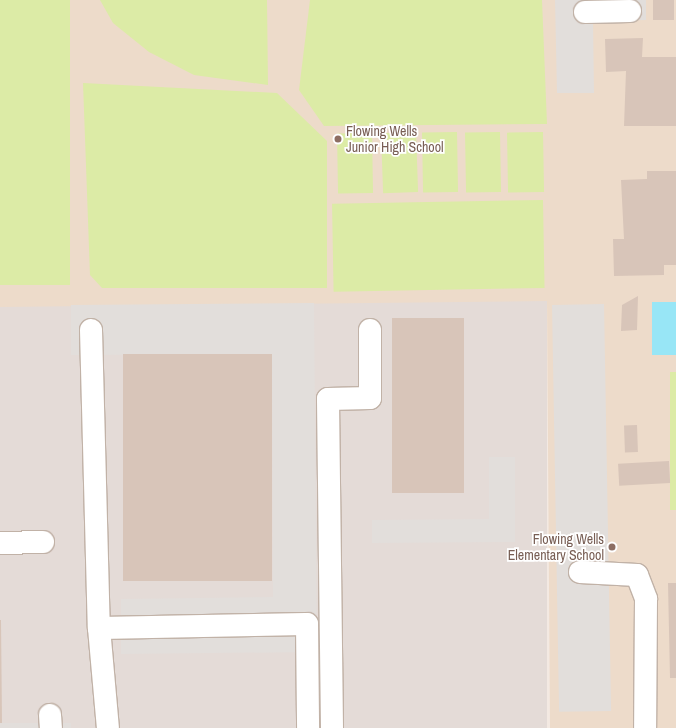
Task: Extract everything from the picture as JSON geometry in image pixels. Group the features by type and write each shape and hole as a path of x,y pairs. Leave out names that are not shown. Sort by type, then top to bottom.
{"lane":[{"path":"585,12 630,11"},
{"path":"91,330 99,628 108,728"},
{"path":"332,728 328,399 370,398 370,330"},
{"path":"0,543 43,542"},
{"path":"580,572 637,575 646,599 644,728"},
{"path":"99,628 307,624 308,728"}],"shaded area":[{"name":"Flowing Wells Junior High School","path":"0,0 676,0 676,728 550,728 547,301 0,307"},
{"path":"555,0 646,0 646,20 593,21 594,93 557,93"},
{"path":"0,299 547,299 547,728 0,728"},
{"path":"314,303 317,652 121,654 121,599 273,597 272,354 71,355 71,305"},
{"path":"604,304 611,711 559,712 552,305"},
{"path":"489,457 515,457 515,542 372,543 372,520 489,519"},
{"path":"0,723 71,723 71,728 0,728"}],"green space":[{"path":"0,0 70,0 70,285 0,285"},
{"path":"100,0 267,0 268,85 194,75 149,52 113,23"},
{"path":"310,0 542,0 547,124 324,126 299,90"},
{"path":"83,83 277,93 327,141 327,288 102,288 90,275"},
{"path":"416,132 418,192 383,193 381,133"},
{"path":"457,132 458,192 423,193 422,133"},
{"path":"500,132 501,192 466,193 465,133"},
{"path":"543,132 544,192 508,193 507,133"},
{"path":"372,133 373,193 338,194 337,134"},
{"path":"543,200 545,288 334,292 332,204"},
{"path":"670,372 676,372 676,510 670,510"}],"water":[{"path":"652,302 676,302 676,355 652,355"}],"building":[{"path":"653,0 674,0 674,20 653,20"},
{"path":"643,38 642,57 676,57 676,126 624,126 626,71 606,72 605,39"},
{"path":"647,171 676,171 676,265 664,265 664,275 614,276 613,239 624,239 621,180 647,179"},
{"path":"638,296 637,330 621,331 622,305"},
{"path":"392,318 464,318 464,493 392,493"},
{"path":"123,354 272,354 272,581 123,581"},
{"path":"624,425 637,425 638,452 625,452"},
{"path":"669,461 670,483 619,486 618,464"},
{"path":"668,583 676,583 676,678 670,678"},
{"path":"1,620 2,723 0,723"}],"place":[{"name":"Flowing Wells Junior High School","path":"338,139"},
{"name":"Flowing Wells Elementary School","path":"612,547"}]}
